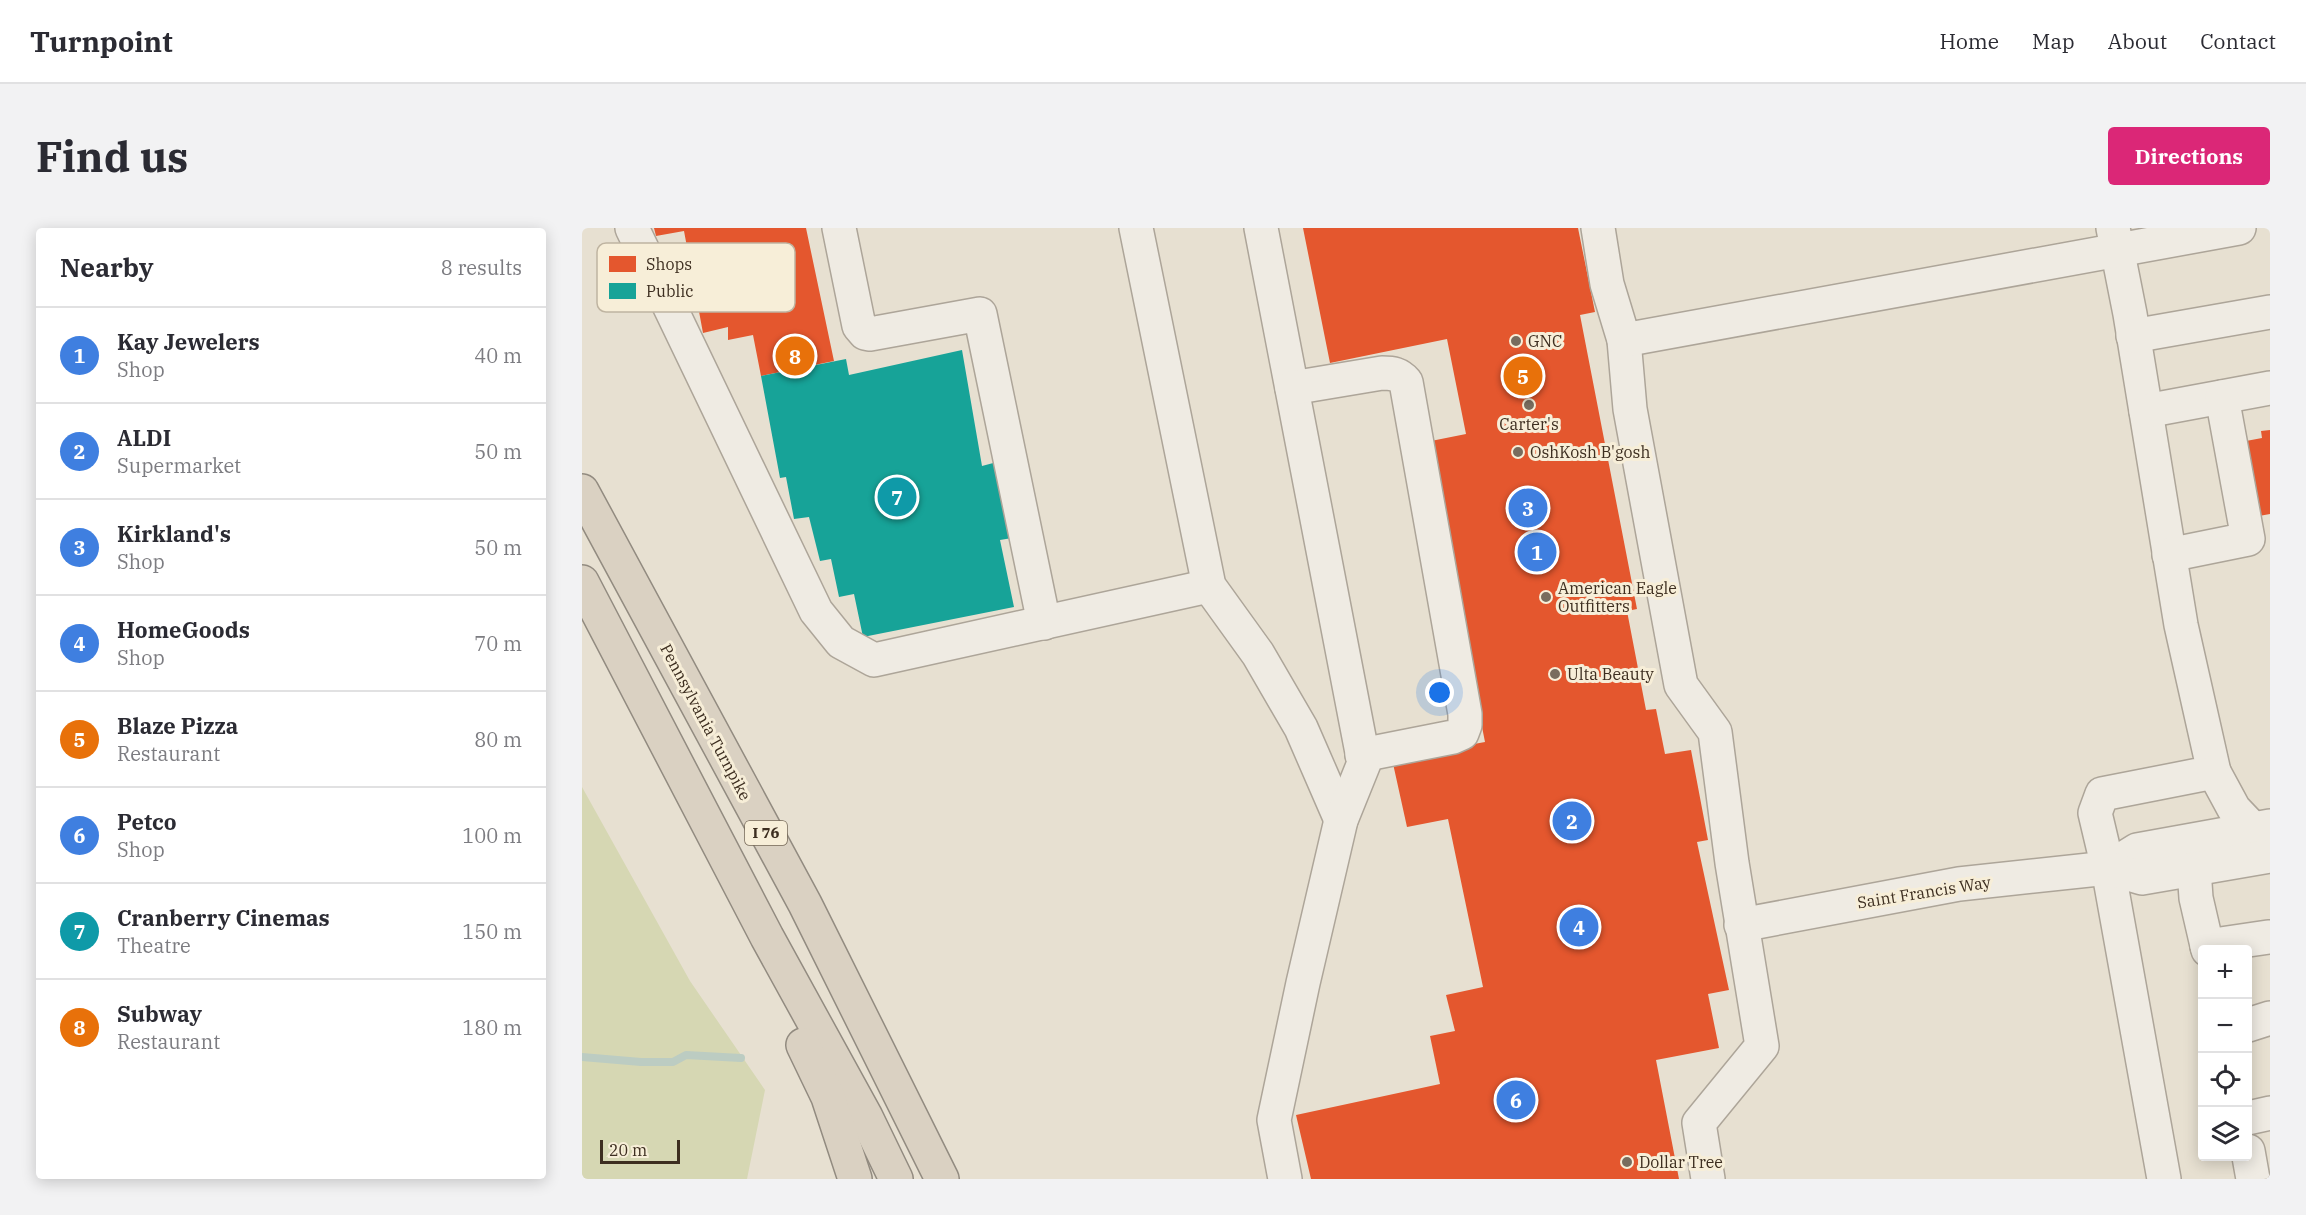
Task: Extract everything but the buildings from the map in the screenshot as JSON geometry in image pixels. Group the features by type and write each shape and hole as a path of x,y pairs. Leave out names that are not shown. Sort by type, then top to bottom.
{"highway":[{"name":"Pennsylvania Turnpike","path":"582,492 804,904 942,1179"},
{"name":"I 76","path":"582,582 767,937 866,1117 896,1179"},
{"path":"767,937 768,959 774,982 828,1097 855,1179"}],"lane":[{"path":"632,228 639,243"},
{"path":"839,228 859,326 865,333 980,314 1044,623"},
{"path":"1136,228 1209,586 1258,654 1301,728 1341,820"},
{"path":"1261,228 1364,763 1341,820 1274,1120 1285,1179"},
{"path":"1598,228 1607,284 1624,340 1630,409 1681,685 1715,732 1761,1046 1699,1123 1708,1179"},
{"path":"1624,340 2115,239 2239,228"},
{"path":"2115,239 2184,643 2214,772 2234,809 2264,837"},
{"path":"672,312 816,610 841,642 874,660 1209,586"},
{"path":"2133,336 2270,312"},
{"path":"1292,388 1382,373 1401,376 1406,382 1465,714 1465,725 1462,733 1453,737 1362,755"},
{"path":"2146,411 2270,388"},
{"path":"2169,555 2248,539 2222,397"},
{"path":"2164,1179 2096,813 2102,794 2214,772"},
{"name":"Saint Francis Way","path":"1742,924 1959,884 2108,868 2142,878 2194,869 2264,837"},
{"name":"Saint Francis Way","path":"2108,868 2137,850 2264,837"},
{"path":"2194,869 2196,898 2206,945"},
{"path":"2238,945 2269,942"},
{"path":"2252,1023 2270,1018"},
{"path":"2252,1117 2270,1113"},
{"path":"2249,1161 2253,1179"}],"green space":[{"path":"582,787 690,981 765,1090 747,1179 582,1179"}],"waterway":[{"path":"582,1057 641,1062 673,1062 686,1055 741,1058"}],"place":[{"name":"GNC","path":"1516,341"},
{"name":"Subway","path":"795,356"},
{"name":"Blaze Pizza","path":"1523,376"},
{"name":"Carter's","path":"1529,405"},
{"name":"OshKosh B'gosh","path":"1518,452"},
{"name":"Cranberry Cinemas","path":"897,497"},
{"name":"Kirkland's","path":"1528,508"},
{"name":"Kay Jewelers","path":"1537,552"},
{"name":"American Eagle Outfitters","path":"1546,597"},
{"name":"Ulta Beauty","path":"1555,674"},
{"name":"ALDI","path":"1572,821"},
{"name":"HomeGoods","path":"1579,927"},
{"name":"Petco","path":"1516,1100"},
{"name":"Dollar Tree","path":"1627,1162"}]}
